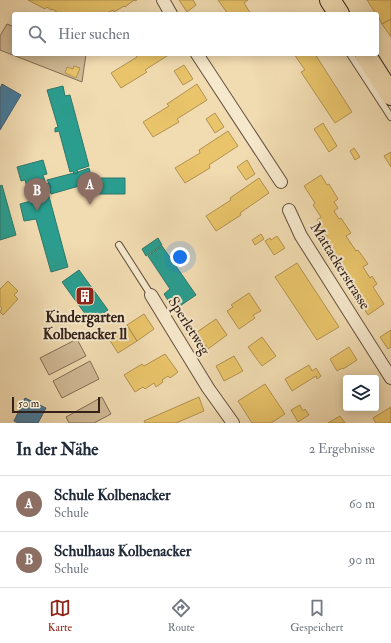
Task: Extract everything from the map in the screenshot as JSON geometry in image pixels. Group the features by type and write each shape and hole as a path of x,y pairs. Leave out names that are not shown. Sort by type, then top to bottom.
{"main road":[{"path":"366,56 391,95"}],"street":[{"path":"162,0 170,12"},
{"path":"198,56 281,182"},
{"name":"Mattackerstrasse","path":"289,210 301,236 391,378"},
{"name":"Sperletweg","path":"151,295 208,388 233,423"}],"lane":[{"path":"351,56 391,117"},
{"name":"Sperletweg","path":"119,245 151,295"}],"shaded area":[{"path":"7,24 12,26 12,55 0,50 0,36"},
{"path":"15,56 86,56 82,82"},
{"path":"77,339 86,356 49,375 40,358"},
{"path":"90,361 99,379 62,398 53,381"},
{"path":"102,397 111,414 94,423 69,423 66,417"}],"building: Wohnen":[{"path":"28,0 134,0 125,7 124,6 114,12 113,10 109,12 57,12 47,7 45,9"},
{"path":"179,0 193,0 196,5 187,12"},
{"path":"218,0 248,0 244,3 250,12 227,12"},
{"path":"367,0 391,0 391,19 382,24 379,18 379,12 375,12"},
{"path":"391,19 391,37 382,24"},
{"path":"167,56 145,70 147,72 121,88 111,73 137,57"},
{"path":"295,56 316,56 352,112 335,123 301,72 305,70"},
{"path":"184,65 193,79 183,85 174,71"},
{"path":"74,66 80,68 76,78 65,73 67,67 73,69"},
{"path":"197,84 207,100 177,119 179,122 153,137 143,122 169,106 167,104"},
{"path":"215,113 224,127 215,133 206,119"},
{"path":"323,123 337,146 329,152 314,129"},
{"path":"228,131 238,146 209,165 210,168 185,183 175,168 200,153 199,150"},
{"path":"354,148 360,157 355,160 350,151"},
{"path":"391,152 391,167 384,156"},
{"path":"247,160 255,174 246,180 237,167"},
{"path":"321,175 327,185 329,184 338,199 334,202 338,208 334,211 339,219 341,218 351,233 346,236 356,251 358,250 368,264 363,267 370,278 372,276 377,284 373,287 384,304 368,315 359,301 360,300 356,291 342,270 344,268 325,239 327,237 317,220 321,217 313,205 315,203 304,186"},
{"path":"259,178 269,193 240,213 241,215 216,231 206,216 231,200 230,198"},
{"path":"261,234 264,239 255,245 252,240"},
{"path":"277,236 285,248 274,255 265,241 270,238 271,240"},
{"path":"297,263 339,327 317,340 275,277"},
{"path":"8,281 18,291 14,295 18,299 3,315 0,312 2,308 0,306 0,289"},
{"path":"249,293 261,311 253,315 255,318 239,329 227,311 233,307 231,305"},
{"path":"144,314 154,329 137,341 127,325"},
{"path":"216,319 227,335 208,349 197,332"},
{"path":"128,327 137,341 118,353 109,339"},
{"path":"391,330 391,347 388,349 380,337"},
{"path":"262,337 276,356 262,366 248,347"},
{"path":"349,347 357,360 337,371 330,359"},
{"path":"165,354 178,372 170,378 168,376 162,380 163,382 156,387 154,383 145,389 143,387 135,392 124,375 142,364 144,366"},
{"path":"234,356 243,371 224,381 216,366"},
{"path":"309,365 312,371 316,368 321,376 317,379 316,376 292,391 285,379"},
{"path":"265,384 285,414 271,423 252,423 238,401"},
{"path":"199,397 204,411 176,423 145,423 144,421"},
{"path":"300,405 303,411 305,409 309,415 298,422 291,410"},
{"path":"391,407 391,423 376,423 373,418"},
{"path":"340,416 345,423 328,423"}],"building: Schulen":[{"path":"63,86 65,96 70,95 89,166 77,170 78,173 74,174 73,171 70,172 59,131 55,132 55,128 58,127 47,90"},
{"path":"43,160 47,174 43,175 46,184 49,183 51,187 47,189 68,267 51,272 36,219 24,221 20,204 31,201 25,180 21,181 17,167"},
{"path":"89,168 93,182 51,194 49,188 51,187 47,180 78,173"},
{"path":"95,178 125,178 125,194 99,194 99,184 95,184"},
{"path":"2,185 16,235 0,240 0,186"},
{"path":"158,238 162,245 146,256 142,249"},
{"path":"162,246 196,295 174,310 164,294 170,289 148,256"},
{"name":"Kindergarten Kolbenacker ll","path":"79,270 108,310 91,322 62,282"}],"building: Öffentlich":[{"path":"2,84 21,95 0,130 0,88"},
{"path":"25,398 46,408 38,423 18,423 14,421"}],"place":[{"name":"Schule Kolbenacker","path":"90,205"},
{"name":"Schulhaus Kolbenacker","path":"37,211"},
{"name":"Kindergarten Kolbenacker ll","path":"85,296"}]}
